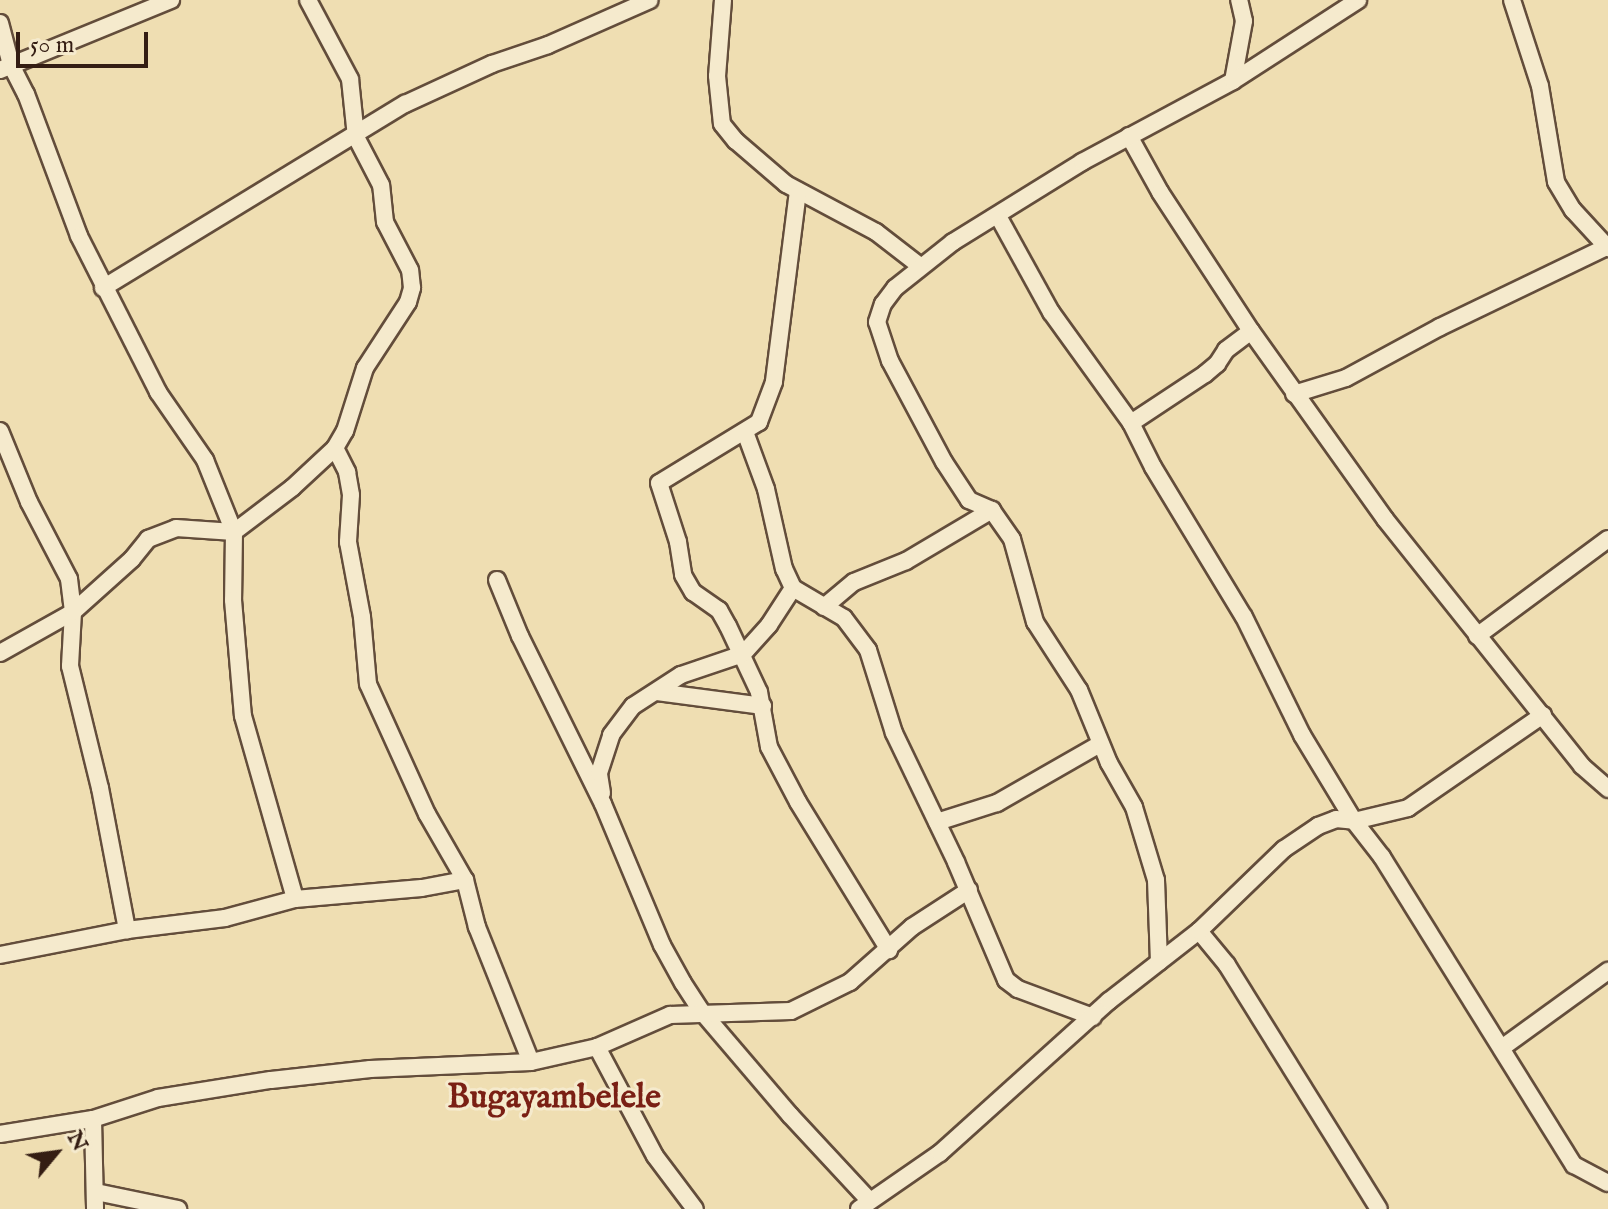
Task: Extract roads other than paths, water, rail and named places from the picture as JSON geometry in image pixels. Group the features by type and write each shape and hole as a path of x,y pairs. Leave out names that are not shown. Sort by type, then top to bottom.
{"street":[{"path":"6,67 171,0"},
{"path":"0,653 73,612 132,559 148,539 159,533 176,528 234,532 275,503 335,448 345,431 365,368 408,302 412,288 410,270 385,222 381,185 356,137 350,79 308,0"},
{"path":"103,288 259,190 356,137 405,104 611,7 650,0"},
{"path":"723,0 717,76 722,124 758,161 798,191 876,232 920,266"},
{"path":"1233,81 1244,21 1239,0"},
{"path":"1159,962 1156,880 1134,807 1100,744 1079,690 1035,622 1012,539 992,510 969,500 953,476 890,361 877,322 883,304 920,266 1129,136 1233,81 1358,0"},
{"path":"1294,394 1346,378 1440,327 1608,247 1573,210 1556,182 1540,86 1512,0"},
{"path":"0,23 6,67 103,288 158,392 205,460 234,532 233,600 243,716 295,899"},
{"path":"1129,136 1160,192 1294,394 1477,636 1582,766 1608,789"},
{"path":"798,191 774,382 759,422 659,483 678,542 683,575 693,592 719,610 743,654 763,706 769,747 787,783 889,950"},
{"path":"998,216 1051,312 1131,423 1153,467 1244,617 1302,735 1354,821 1382,857 1574,1165 1608,1183"},
{"path":"1131,423 1217,364 1226,350 1251,331"},
{"path":"0,431 29,502 69,579 73,612 68,657 100,788 127,930"},
{"path":"745,432 766,489 784,569 793,588 844,618 868,650 894,733 969,890 1006,980 1018,989 1093,1017"},
{"path":"335,448 347,472 351,495 348,542 362,617 368,684 427,814 465,880 477,927 531,1062"},
{"path":"824,607 854,582 906,561 992,510"},
{"path":"1477,636 1608,539"},
{"path":"497,580 520,636 603,804 662,945 702,1012 865,1205 940,1153 1093,1017 1199,931 1284,849 1318,826 1336,819 1354,821 1408,808 1543,715"},
{"path":"603,804 599,773 611,735 633,706 681,675 743,654 769,625 793,588"},
{"path":"657,692 763,706"},
{"path":"937,822 997,803 1100,744"},
{"path":"0,955 127,930 225,918 295,899 422,888 465,880"},
{"path":"0,1134 93,1119 158,1098 308,1076 370,1069 531,1062 597,1047 647,1022 702,1012 791,1011 850,982 912,927 969,890"},
{"path":"1199,931 1227,965 1379,1209"},
{"path":"1503,1047 1608,971"},
{"path":"597,1047 655,1156 695,1209"},
{"path":"93,1119 96,1201 178,1209"}],"district":[{"name":"Bugayambelele","path":"554,1098"}]}
